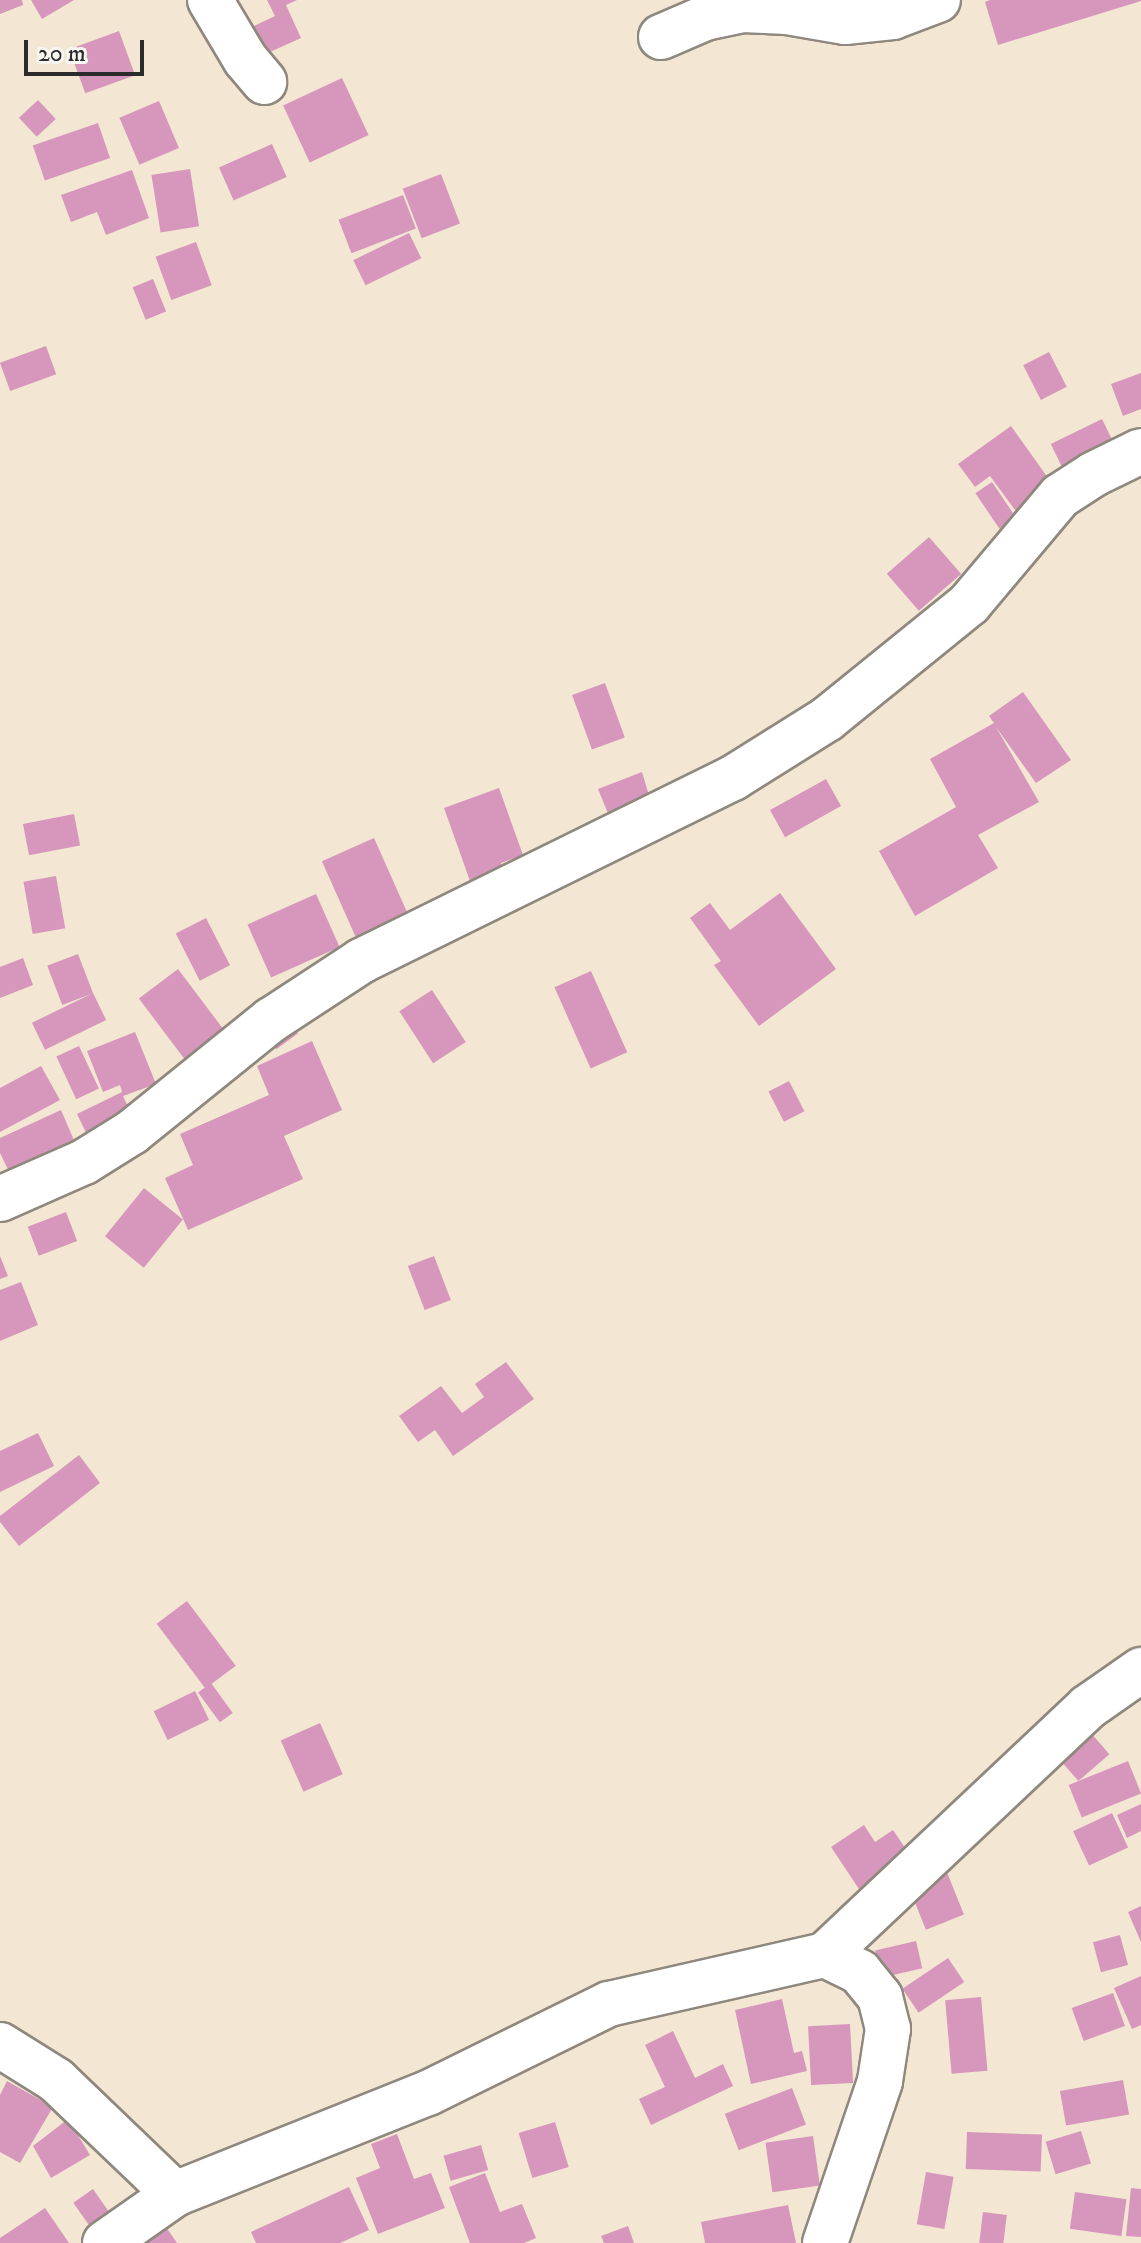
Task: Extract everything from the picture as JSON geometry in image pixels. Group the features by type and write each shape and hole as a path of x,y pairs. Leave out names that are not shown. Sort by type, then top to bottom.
{"street":[{"path":"210,0 245,59 264,82"},
{"path":"661,37 705,18 743,10 787,12 845,22 893,17 938,0"},
{"path":"0,1199 84,1162 132,1132 271,1020 361,961 733,778 827,719 969,604 1060,496 1094,474 1141,451"},
{"path":"105,2243 175,2194 428,2093 609,2004 825,1955 1088,1707 1141,1670"},
{"path":"825,1955 860,1972 880,1997 888,2029 880,2081 825,2243"},
{"path":"0,2045 56,2080 175,2194"}],"building":[{"path":"0,0 22,0 23,5 0,14"},
{"path":"31,0 74,0 42,19"},
{"path":"267,0 297,0 286,5 301,38 248,62 235,35 275,16"},
{"path":"1141,1 998,45 985,2"},
{"path":"119,31 135,75 85,93 69,49"},
{"path":"342,78 369,135 310,163 283,105"},
{"path":"38,100 56,119 37,137 19,118"},
{"path":"159,101 179,148 139,165 119,118"},
{"path":"98,123 110,158 45,180 33,145"},
{"path":"272,144 287,177 234,200 219,168"},
{"path":"190,169 199,226 161,232 151,175"},
{"path":"132,170 149,218 106,235 97,212 71,222 61,195"},
{"path":"441,174 460,223 422,238 403,189"},
{"path":"403,195 416,229 351,253 339,220"},
{"path":"409,233 421,258 366,285 353,260"},
{"path":"196,242 212,285 171,300 156,257"},
{"path":"153,279 166,311 146,320 133,287"},
{"path":"46,346 56,374 10,391 0,363"},
{"path":"1049,352 1067,387 1041,400 1023,365"},
{"path":"1141,373 1141,409 1123,416 1111,384"},
{"path":"1102,419 1119,454 1068,479 1051,444"},
{"path":"1011,426 1058,492 1021,518 990,476 975,487 958,464"},
{"path":"992,482 1016,518 999,529 975,493"},
{"path":"929,537 961,574 919,611 887,574"},
{"path":"605,683 625,738 592,749 572,695"},
{"path":"1023,692 1071,760 1036,783 996,727 1039,802 978,835 998,868 915,916 879,851 956,807 930,759 994,723 989,716"},
{"path":"642,772 653,809 614,828 598,789"},
{"path":"826,779 841,806 785,837 770,810"},
{"path":"499,788 523,855 501,863 509,883 475,895 444,808"},
{"path":"74,814 80,845 29,855 23,824"},
{"path":"374,838 414,928 362,951 322,861"},
{"path":"56,876 65,928 33,934 24,882"},
{"path":"780,893 836,969 759,1026 714,965 721,961 690,918 710,903 730,930"},
{"path":"316,894 340,947 271,977 247,925"},
{"path":"206,918 230,965 200,981 176,933"},
{"path":"78,954 93,993 62,1005 47,966"},
{"path":"23,958 33,985 0,998 0,967"},
{"path":"178,969 232,1040 192,1070 139,998"},
{"path":"591,971 627,1052 591,1069 554,987"},
{"path":"432,990 466,1042 433,1063 399,1011"},
{"path":"93,993 106,1020 45,1050 32,1023"},
{"path":"287,1018 298,1033 276,1049 265,1034"},
{"path":"135,1032 156,1084 123,1096 136,1123 92,1145 77,1114 122,1092 120,1085 103,1092 87,1051"},
{"path":"312,1041 342,1110 284,1136 303,1179 188,1230 165,1178 193,1165 180,1134 269,1095 257,1066"},
{"path":"79,1046 99,1089 76,1099 56,1057"},
{"path":"41,1066 60,1100 0,1132 0,1088"},
{"path":"789,1081 804,1111 784,1122 769,1091"},
{"path":"61,1110 82,1159 17,1188 0,1153 0,1138"},
{"path":"144,1188 183,1219 144,1268 105,1236"},
{"path":"66,1212 77,1241 39,1256 28,1227"},
{"path":"0,1256 8,1276 0,1279"},
{"path":"434,1256 451,1300 425,1310 408,1266"},
{"path":"21,1282 38,1325 0,1341 0,1290"},
{"path":"506,1362 534,1399 453,1456 435,1430 418,1442 399,1416 441,1386 462,1413 484,1397 475,1384"},
{"path":"38,1433 54,1466 0,1492 0,1451"},
{"path":"79,1455 100,1483 19,1546 0,1522 0,1516"},
{"path":"187,1601 236,1666 205,1689 157,1624"},
{"path":"211,1683 233,1713 220,1722 198,1692"},
{"path":"195,1691 209,1720 168,1740 154,1711"},
{"path":"320,1723 343,1774 303,1792 281,1740"},
{"path":"1091,1733 1109,1754 1078,1781 1060,1760"},
{"path":"1128,1761 1141,1793 1082,1817 1069,1785"},
{"path":"1141,1804 1141,1831 1127,1838 1117,1815"},
{"path":"1112,1813 1128,1847 1089,1866 1073,1831"},
{"path":"864,1825 875,1842 893,1830 914,1861 863,1895 831,1847"},
{"path":"946,1870 964,1915 926,1930 908,1885"},
{"path":"1141,1906 1141,1942 1128,1912"},
{"path":"1120,1935 1128,1965 1101,1972 1093,1942"},
{"path":"916,1941 922,1968 881,1978 875,1950"},
{"path":"948,1958 964,1982 919,2013 902,1989"},
{"path":"1141,1976 1141,2025 1132,2029 1114,1988"},
{"path":"1113,1993 1125,2026 1084,2041 1072,2008"},
{"path":"981,1997 987,2071 952,2074 945,2000"},
{"path":"782,1999 794,2053 802,2051 807,2071 751,2084 735,2010"},
{"path":"850,2024 853,2083 811,2085 808,2026"},
{"path":"673,2031 695,2078 723,2064 733,2086 651,2125 639,2099 665,2087 645,2045"},
{"path":"1123,2080 1129,2114 1066,2126 1060,2091"},
{"path":"7,2081 53,2107 20,2163 0,2152 0,2095"},
{"path":"792,2088 806,2124 739,2150 725,2114"},
{"path":"68,2119 90,2155 51,2178 33,2146"},
{"path":"555,2122 569,2167 532,2178 519,2133"},
{"path":"1081,2131 1091,2164 1056,2174 1046,2142"},
{"path":"967,2132 1042,2135 1041,2172 966,2169"},
{"path":"397,2134 414,2179 431,2173 445,2208 378,2234 356,2178 380,2168 371,2144"},
{"path":"813,2136 820,2186 772,2192 765,2143"},
{"path":"481,2145 488,2170 451,2181 444,2156"},
{"path":"926,2172 954,2177 944,2229 917,2224"},
{"path":"485,2173 500,2212 522,2204 536,2238 524,2243 470,2243 449,2187"},
{"path":"349,2187 369,2230 340,2243 256,2243 251,2232"},
{"path":"1131,2188 1141,2189 1141,2237 1126,2236"},
{"path":"93,2189 120,2228 100,2241 73,2203"},
{"path":"1075,2192 1126,2199 1121,2236 1070,2229"},
{"path":"788,2205 796,2243 705,2243 701,2222"},
{"path":"45,2208 69,2243 0,2243 0,2238"},
{"path":"983,2212 1007,2215 1003,2243 979,2243"},
{"path":"164,2224 177,2243 136,2243"},
{"path":"628,2226 634,2243 604,2243 601,2236"}]}
